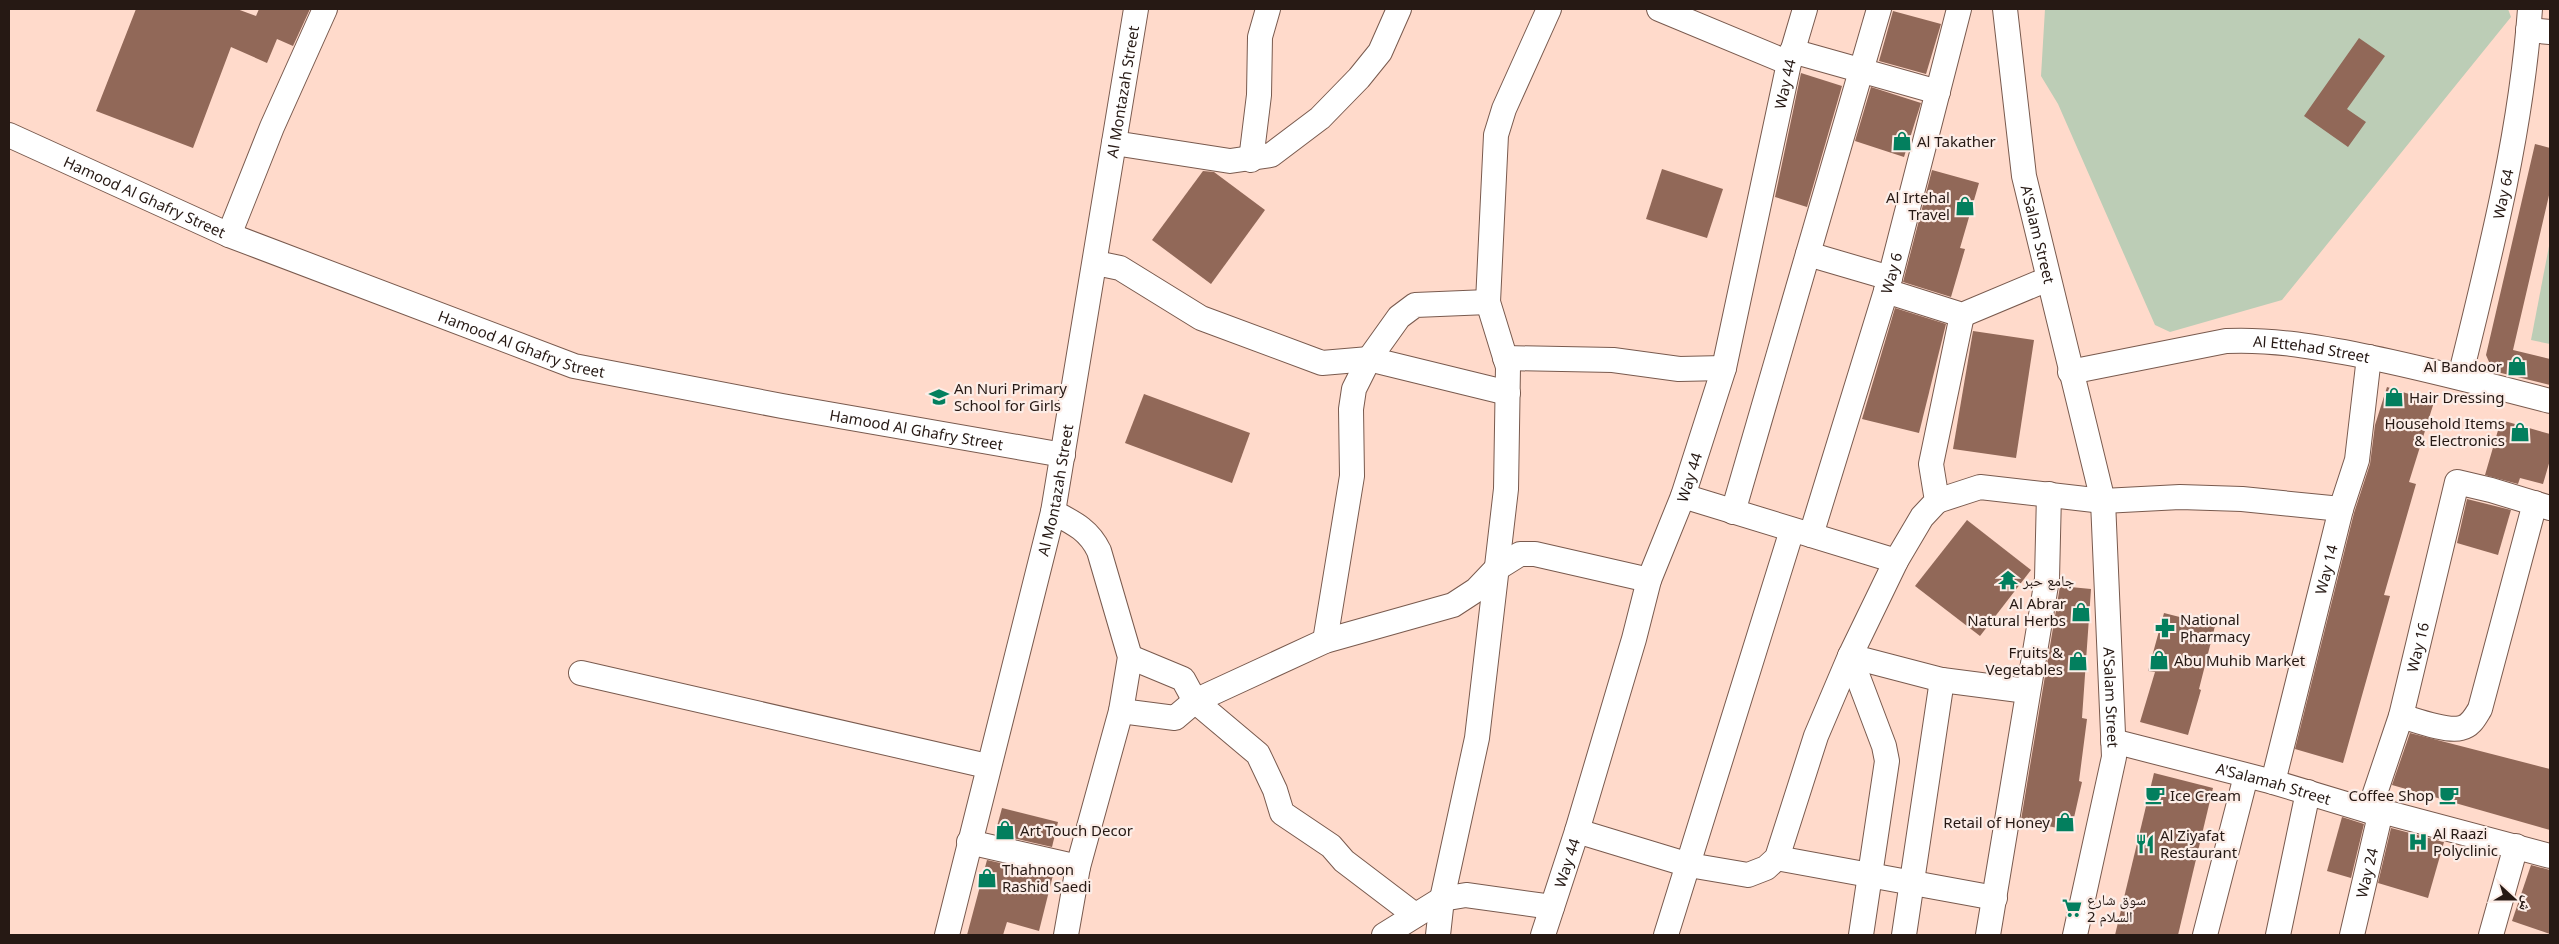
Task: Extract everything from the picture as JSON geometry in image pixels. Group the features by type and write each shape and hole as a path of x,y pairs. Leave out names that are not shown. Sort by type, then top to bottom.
{"street":[{"path":"229,236 272,127 325,9"},
{"name":"Al Montazah Street","path":"947,935 988,766 1054,512 1136,9"},
{"path":"1250,160 1259,95 1260,37 1268,9"},
{"path":"1114,143 1230,161 1271,156 1320,118 1359,78 1380,52 1399,9"},
{"path":"1438,935 1442,898 1477,738 1506,490 1508,393 1505,358 1488,302 1496,135 1504,110 1549,9"},
{"path":"1659,9 1790,57 1862,70 1938,92"},
{"name":"Way 44","path":"1543,935 1577,831 1634,639 1648,580 1683,496 1724,368 1790,57 1805,9"},
{"path":"1733,512 1879,9"},
{"name":"Way 6","path":"1666,935 1888,284 1960,9"},
{"name":"A'Salam Street","path":"2006,9 2024,176 2070,372 2092,456 2096,501 2114,756 2075,935"},
{"name":"Way 64","path":"2460,377 2502,204 2536,23"},
{"name":"Hamood Al Ghafry Street","path":"9,135 229,236 574,366 782,406 1063,455"},
{"path":"1808,254 1888,284 1962,315 2048,279"},
{"path":"1096,263 1120,268 1201,318 1322,363 1369,359 1508,393"},
{"path":"1326,640 1352,476 1351,409 1354,389 1369,359 1399,317 1415,305 1488,302"},
{"path":"1937,500 1931,464 1962,315"},
{"name":"Al Ettehad Street","path":"2070,372 2226,342 2251,340 2296,344 2369,357 2460,377 2550,401"},
{"name":"Way 14","path":"2273,782 2340,509 2357,460 2369,357"},
{"path":"1505,358 1612,360 1679,370 1724,368"},
{"name":"Way 16","path":"2375,811 2401,716 2457,482 2543,506"},
{"path":"1577,831 1689,865 1748,875 1766,868 1777,858 1816,736 1850,656 1896,561 1922,516 1937,500 1980,487 2096,501 2180,497 2242,499 2340,509"},
{"path":"1988,935 2047,579 2048,494"},
{"path":"1683,496 1896,561"},
{"name":"A'Salam Street","path":"2063,935 2098,757 2096,501"},
{"path":"2401,716 2439,726 2460,729 2473,721 2480,709 2543,506"},
{"path":"1054,512 1080,526 1092,537 1099,551 1130,657 1122,711 1078,867 1066,935"},
{"path":"1122,711 1175,718 1195,701 1326,640 1453,605 1476,590 1496,569 1520,554 1536,554 1648,580"},
{"path":"1850,656 1942,680 2028,691"},
{"path":"1850,656 1884,746 1887,761 1861,935"},
{"path":"1130,657 1183,679 1195,701 1258,754 1275,790 1282,812 1331,846 1344,861 1415,915"},
{"path":"581,673 988,766"},
{"path":"1904,935 1942,680"},
{"name":"A'Salamah Street","path":"2113,741 2550,856"},
{"path":"2205,935 2246,776"},
{"path":"2278,935 2308,792"},
{"name":"Way 24","path":"2352,935 2375,811"},
{"path":"969,842 1078,867"},
{"path":"2491,935 2516,846"},
{"path":"1777,858 1995,898"},
{"path":"1384,935 1442,898 1466,895 1552,906"}],"green space":[{"path":"2045,9 2508,9 2511,17 2282,300 2170,332 2155,325 2058,104 2041,76"},
{"path":"2550,241 2550,344 2531,340"}],"building":[{"path":"136,9 237,9 256,16 259,9 310,9 293,46 277,39 267,63 231,47 193,148 96,111"},
{"path":"1893,11 1941,24 1926,74 1879,61"},
{"path":"2359,38 2385,56 2347,109 2366,122 2348,147 2304,116"},
{"path":"1801,73 1842,86 1807,207 1775,197"},
{"path":"1871,87 1921,103 1904,157 1855,141"},
{"path":"2535,144 2550,148 2550,191 2513,350 2550,359 2550,385 2493,371 2486,355"},
{"path":"1662,169 1723,189 1707,238 1646,219"},
{"path":"1932,170 1979,183 1960,248 1965,249 1951,297 1903,282"},
{"path":"1203,171 1214,172 1265,210 1211,284 1152,240"},
{"path":"1895,308 1946,324 1919,433 1862,419"},
{"path":"1973,331 2034,340 2016,458 1953,449"},
{"path":"2387,387 2434,402 2409,482 2416,484 2384,595 2390,596 2343,763 2295,749 2354,513 2370,464 2375,425"},
{"path":"1144,394 1250,433 1232,483 1125,443"},
{"path":"2501,420 2550,434 2550,460 2543,484 2520,478 2518,484 2485,475"},
{"path":"2467,499 2511,510 2498,555 2457,543"},
{"path":"1967,520 2031,570 1980,636 1915,586"},
{"path":"2060,586 2091,589 2082,718 2087,719 2079,781 2082,782 2071,831 2021,820"},
{"path":"2164,613 2215,626 2199,689 2201,690 2188,735 2140,722 2155,672 2148,671"},
{"path":"2410,733 2550,769 2550,830 2392,785"},
{"path":"2154,773 2213,788 2178,935 2115,935"},
{"path":"1002,808 1058,822 1052,847 995,834"},
{"path":"2342,817 2364,824 2351,878 2327,871"},
{"path":"2391,828 2444,842 2428,898 2378,883"},
{"path":"987,860 1053,875 1039,931 1007,922 1003,935 967,935"},
{"path":"2531,865 2550,870 2550,934 2512,921"}],"place":[{"name":"Al Takather","path":"1902,141"},
{"name":"Al Irtehal Travel","path":"1965,206"},
{"name":"Al Bandoor","path":"2517,366"},
{"name":"An Nuri Primary School for Girls","path":"939,397"},
{"name":"Hair Dressing","path":"2394,397"},
{"name":"Household Items & Electronics","path":"2520,432"},
{"name":"جامع حبر","path":"2008,580"},
{"name":"Al Abrar Natural Herbs","path":"2081,612"},
{"name":"National Pharmacy","path":"2165,628"},
{"name":"Abu Muhib Market","path":"2159,660"},
{"name":"Fruits & Vegetables","path":"2078,661"},
{"name":"Ice Cream","path":"2155,795"},
{"name":"Coffee Shop","path":"2449,795"},
{"name":"Retail of Honey","path":"2065,822"},
{"name":"Art Touch Decor","path":"1005,830"},
{"name":"Al Raazi Polyclinic","path":"2418,842"},
{"name":"Al Ziyafat Restaurant","path":"2145,844"},
{"name":"Thahnoon Rashid Saedi","path":"987,878"},
{"name":"سوق شارع السلام 2","path":"2072,908"}]}
